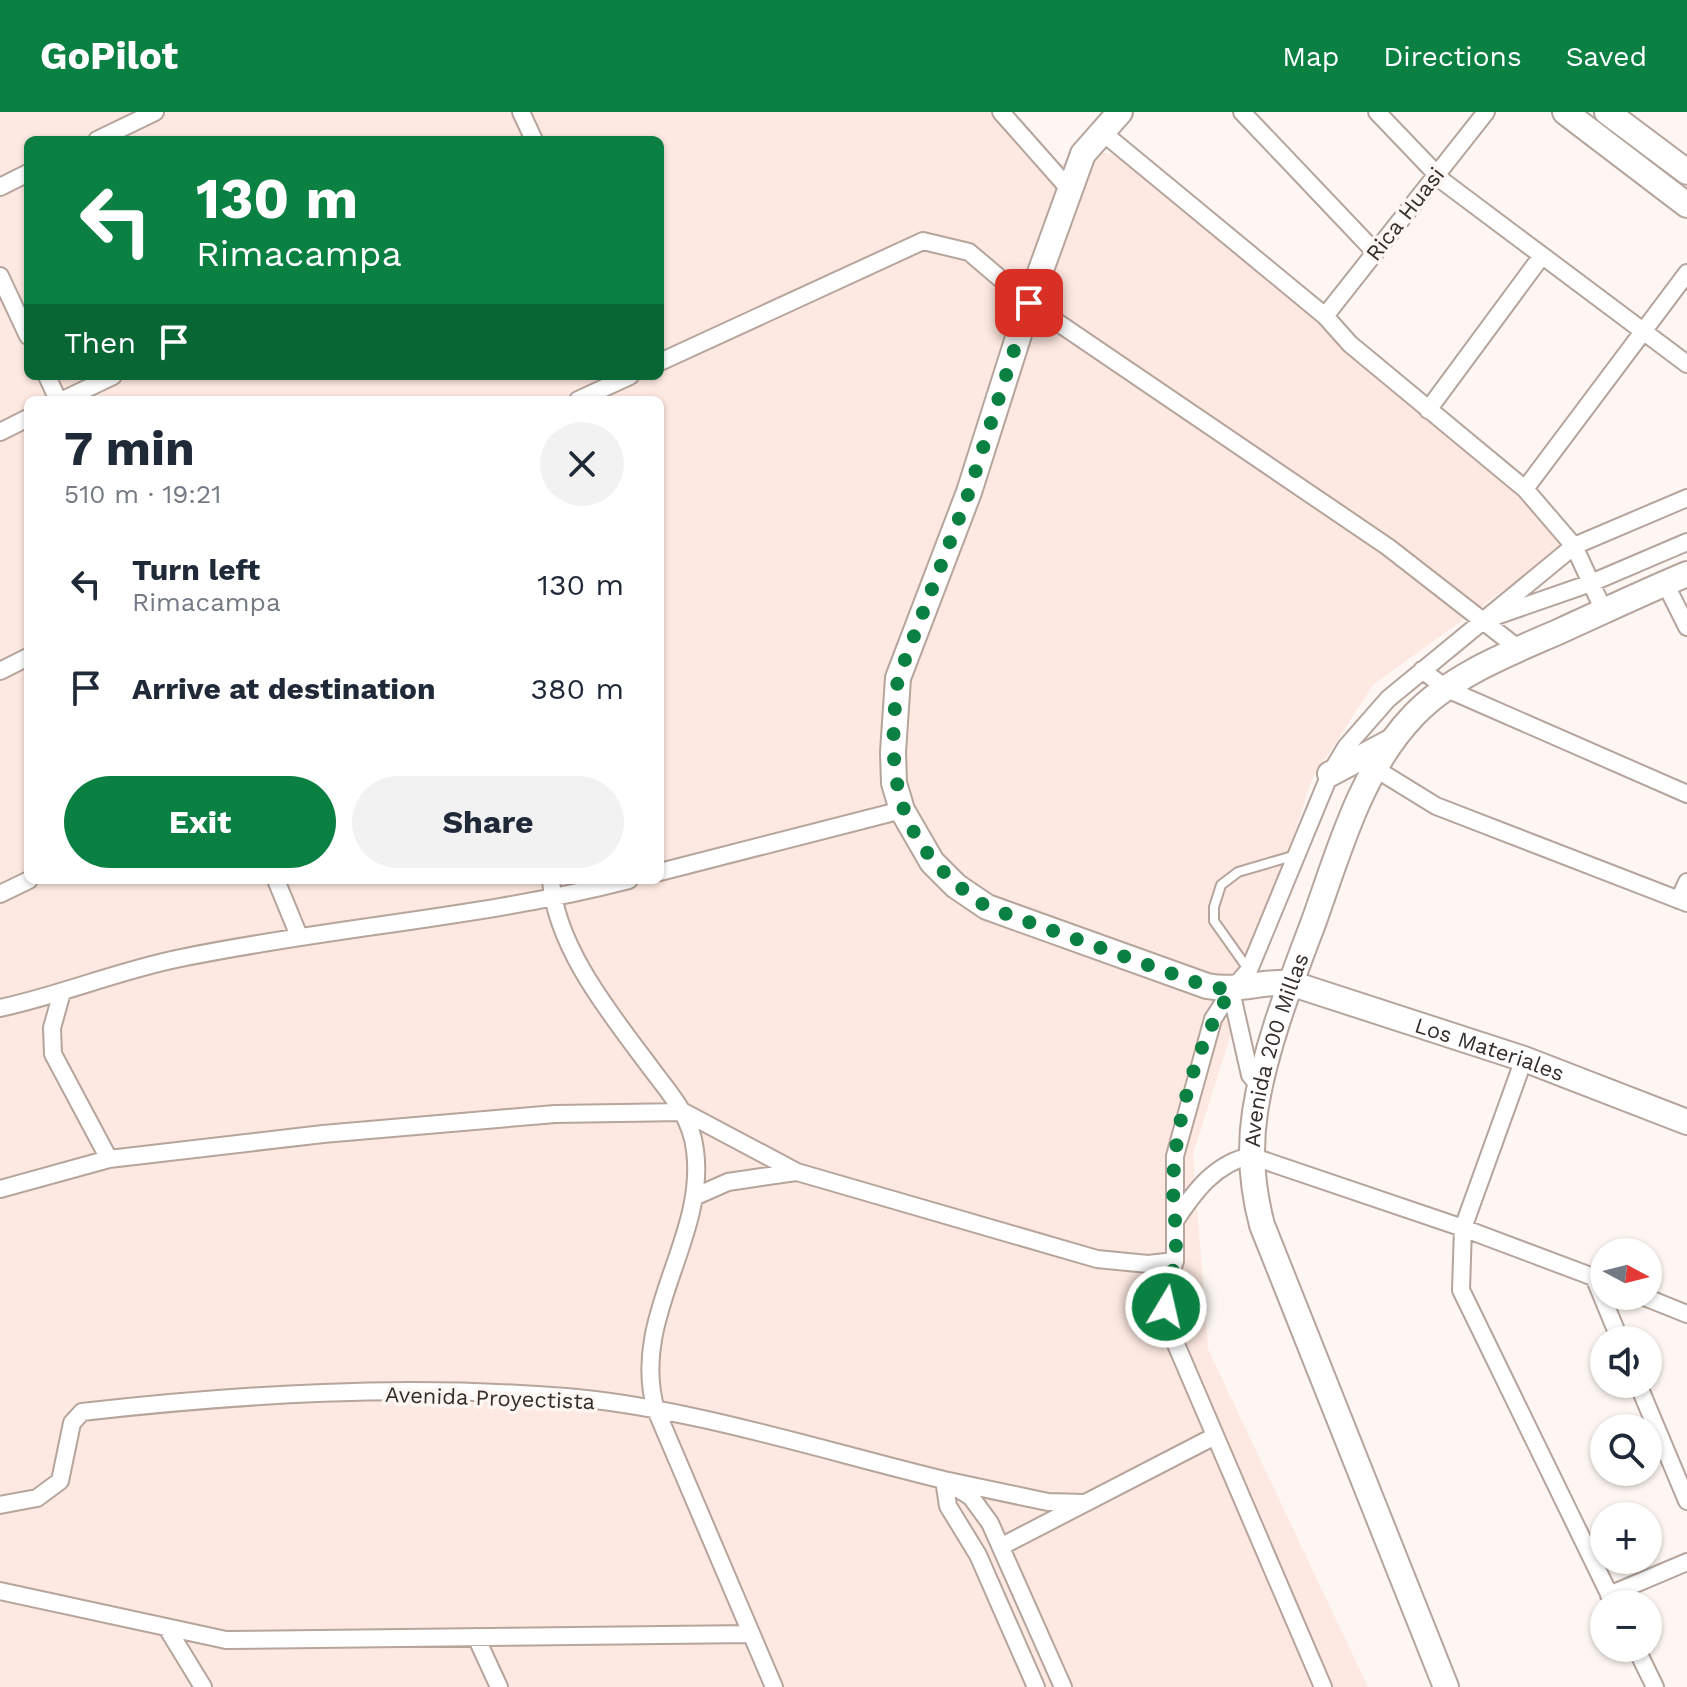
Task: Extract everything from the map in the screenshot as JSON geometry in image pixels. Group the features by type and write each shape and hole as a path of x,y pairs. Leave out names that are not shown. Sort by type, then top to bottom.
{"main road":[{"path":"1120,112 1083,154 1029,303 969,492 898,678 894,783 902,810 932,862 956,886 987,907 1198,983 1231,991 1271,982 1290,983"},
{"path":"1565,112 1687,205"},
{"path":"1607,112 1687,172"},
{"name":"Avenida 200 Millas","path":"1446,1687 1262,1225 1253,1188 1251,1156 1261,1088 1290,983 1355,811 1376,769 1415,714 1447,689 1519,649 1676,578"},
{"path":"1330,774 1395,739"},
{"name":"Los Materiales","path":"1290,983 1524,1059 1687,1122"}],"street":[{"path":"105,136 155,112"},
{"path":"521,112 532,136"},
{"path":"1001,112 1070,190"},
{"path":"1242,112 1375,252"},
{"path":"1377,112 1437,175 1541,257 1687,364"},
{"name":"Rica Huasi","path":"1325,316 1486,112"},
{"path":"1102,132 1325,316 1350,344 1525,489 1574,546 1604,611"},
{"path":"0,187 24,175"},
{"path":"664,360 923,241 969,252 1029,303 1388,547 1519,649"},
{"path":"1428,410 1541,257"},
{"path":"1525,489 1687,273"},
{"path":"0,276 24,327"},
{"path":"70,396 104,380"},
{"path":"586,396 618,380"},
{"path":"0,432 24,420"},
{"path":"1323,1687 1175,1342 1166,1307 1166,1287 1175,1261 1175,1156 1213,1019 1249,970 1330,774 1346,747 1388,699 1574,546 1687,498"},
{"path":"1483,620 1591,583 1687,542"},
{"path":"1676,578 1687,627"},
{"path":"0,671 24,659"},
{"path":"1422,670 1447,689 1687,794"},
{"path":"1376,769 1436,806 1683,902 1687,882"},
{"path":"664,871 902,810"},
{"path":"0,894 24,882"},
{"path":"278,884 299,936"},
{"path":"551,884 553,900 580,964 684,1112 695,1147 694,1197 658,1318 648,1366 656,1410 774,1687"},
{"path":"0,1008 178,958 299,936 553,900 614,884"},
{"path":"1231,991 1250,1075 1261,1088"},
{"path":"62,992 52,1028 53,1054 109,1159"},
{"path":"1524,1059 1463,1228 1461,1290 1606,1590"},
{"path":"0,1189 109,1159 323,1134 555,1114 684,1112 797,1172 1097,1259 1157,1264 1175,1261"},
{"path":"1175,1221 1203,1183 1235,1159 1251,1156 1463,1228 1590,1276"},
{"path":"694,1197 728,1182 797,1172"},
{"path":"1662,1304 1687,1314"},
{"name":"Avenida Proyectista","path":"0,1505 37,1498 60,1481 72,1423 82,1412 256,1394 436,1392 567,1397 656,1410 944,1480 971,1497 1002,1546 1063,1687"},
{"path":"1644,1398 1687,1501"},
{"path":"1002,1546 1215,1436"},
{"path":"1036,1687 978,1555 948,1506 944,1480 1048,1502 1085,1503"},
{"path":"1631,1590 1687,1562"},
{"path":"0,1591 226,1640 751,1634"},
{"path":"167,1628 203,1687"},
{"path":"476,1637 499,1687"},
{"path":"1643,1662 1655,1687"}],"lane":[{"path":"1249,970 1214,921 1221,885 1238,872 1297,855"}],"shaded area":[{"path":"0,112 992,112 1062,164 1102,152 1131,160 1520,493 1578,536 1373,685 1311,781 1193,1154 1208,1349 1368,1687 0,1687"}],"route":[{"path":"1029,303 969,492 898,678 894,709 894,783 902,810 932,862 956,886 987,907 1198,983 1231,991 1213,1019 1189,1096 1175,1156 1175,1261 1166,1287 1166,1307"}]}
